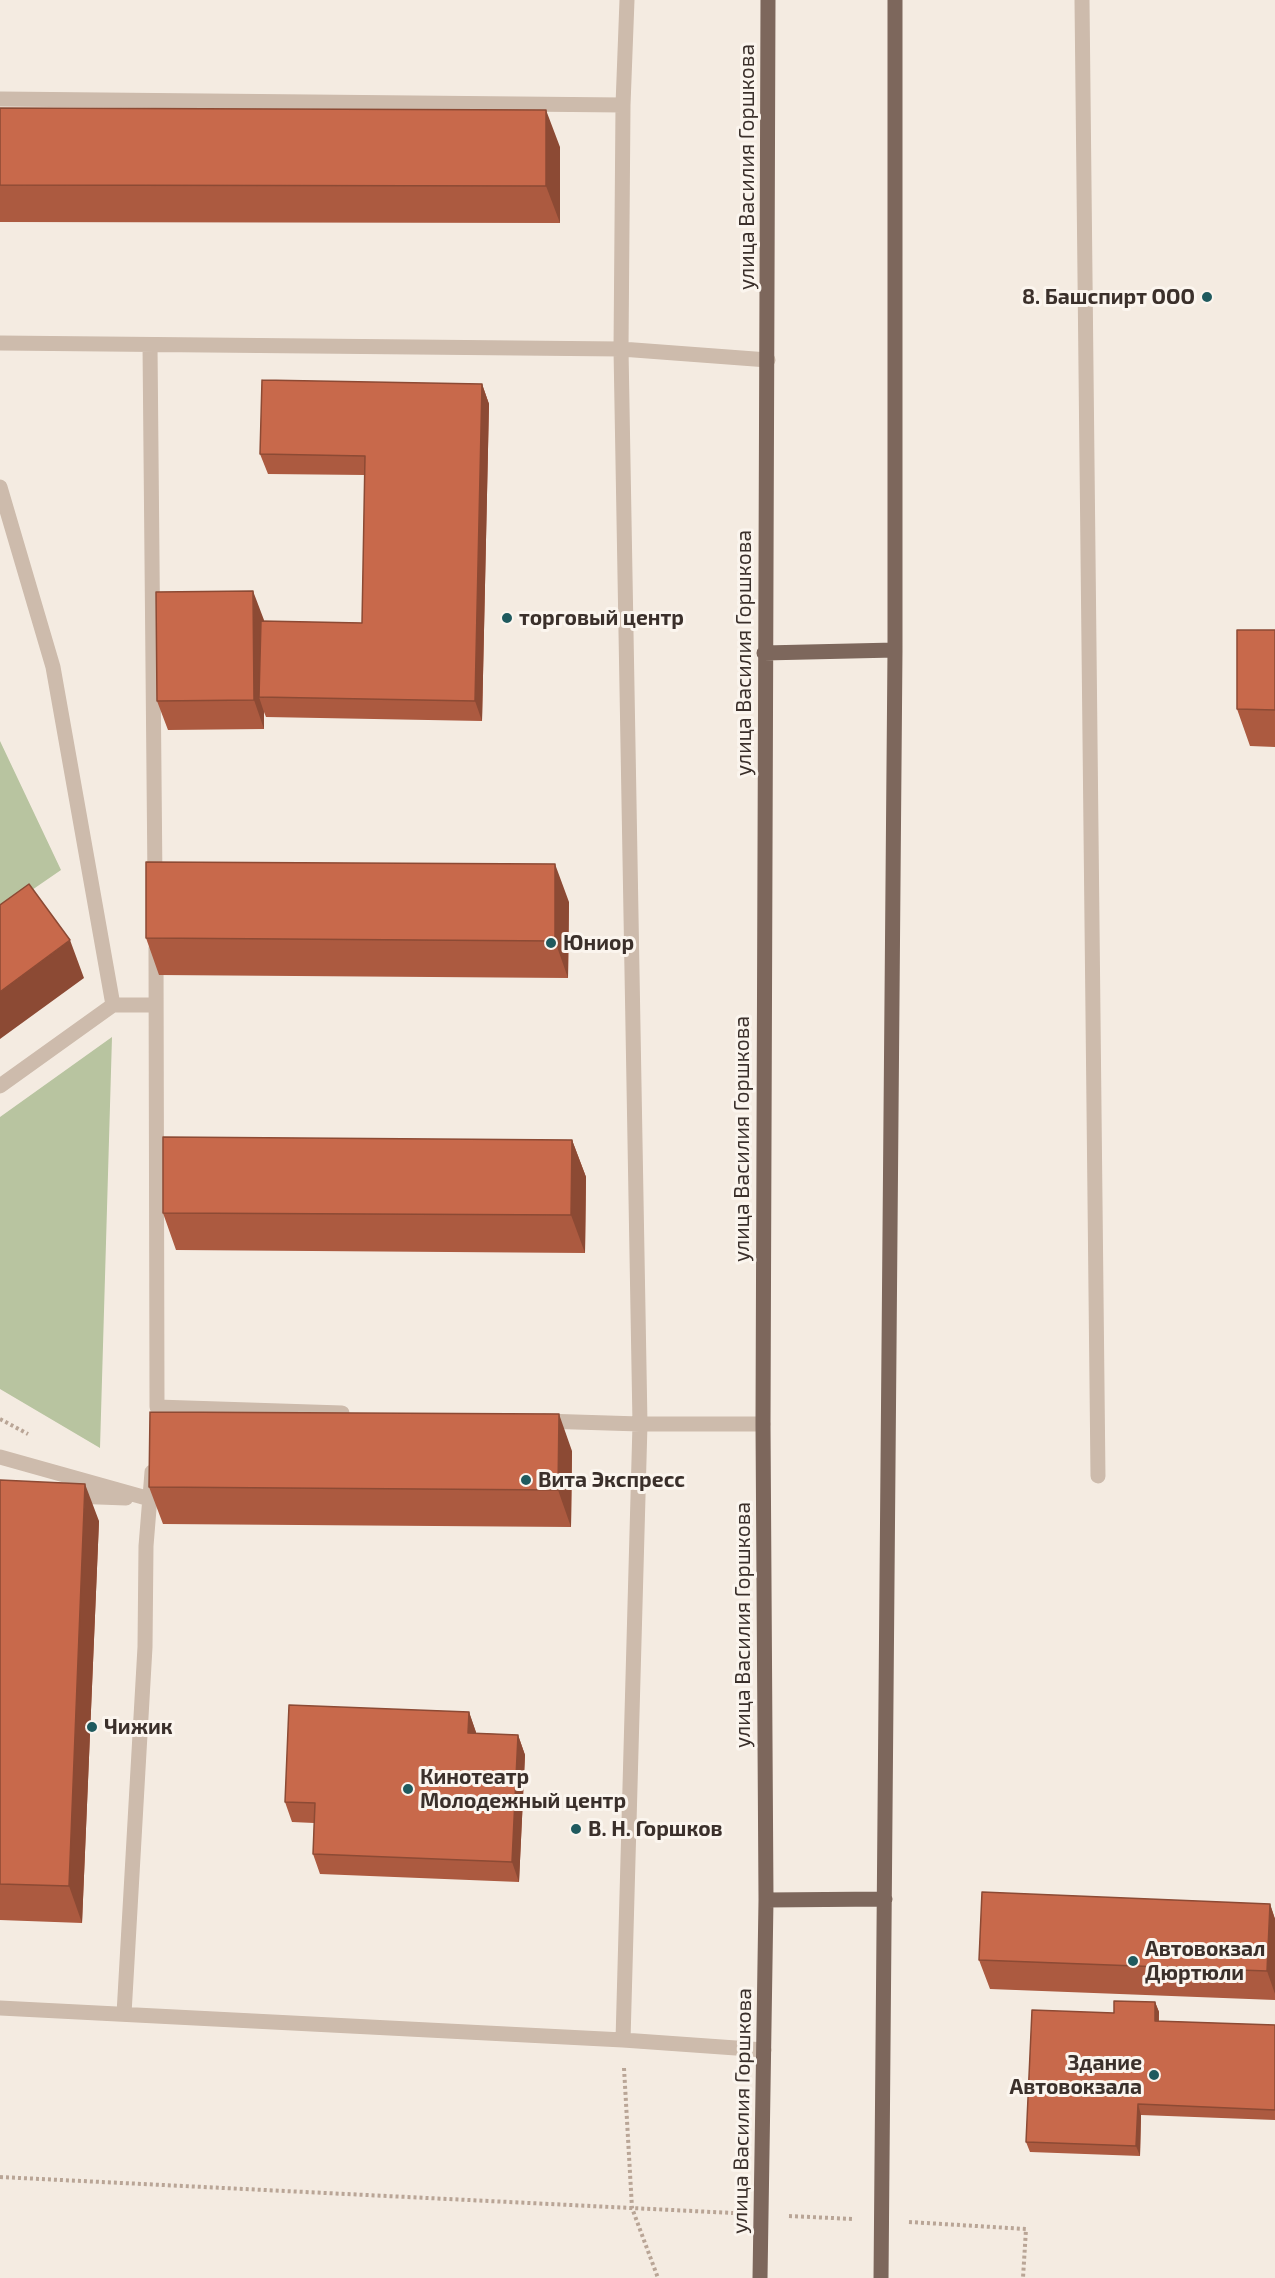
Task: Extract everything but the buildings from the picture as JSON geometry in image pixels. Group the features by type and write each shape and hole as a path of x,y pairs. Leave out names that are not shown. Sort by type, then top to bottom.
{"main road":[{"name":"улица Василия Горшкова","path":"760,2278 766,1900 763,1424 768,0"},
{"path":"881,2278 895,650 895,0"},
{"path":"764,652 895,650"},
{"path":"766,1900 885,1899"}],"lane":[{"path":"622,2040 640,1424 621,349 623,105 627,0"},
{"path":"1082,0 1098,1476"},
{"path":"0,99 623,105"},
{"path":"0,343 621,349 768,360"},
{"path":"150,345 155,899"},
{"path":"0,487 53,667 113,1005"},
{"path":"156,934 156,1412 357,1414"},
{"path":"0,1086 113,1005 156,1005"},
{"path":"522,1420 640,1424 763,1424"},
{"path":"124,2014 145,1647 146,1546 153,1453"},
{"path":"0,1457 150,1499"},
{"path":"58,1496 150,1499"},
{"path":"0,2007 622,2040 764,2050"}],"path":[{"path":"622,2040 632,2208 658,2278"},
{"path":"0,2176 1026,2229 1023,2278"}],"green space":[{"path":"0,741 61,870 0,912"},
{"path":"112,1037 100,1448 0,1389 0,1117"}],"place":[{"name":"8. Башспирт ООО","path":"1207,297"},
{"name":"торговый центр","path":"507,618"},
{"name":"Юниор","path":"551,943"},
{"name":"Вита Экспресс","path":"526,1480"},
{"name":"Чижик","path":"92,1727"},
{"name":"Кинотеатр Молодежный центр","path":"408,1789"},
{"name":"В. Н. Горшков","path":"576,1829"},
{"name":"Автовокзал Дюртюли","path":"1133,1961"},
{"name":"Здание Автовокзала","path":"1154,2075"}]}
